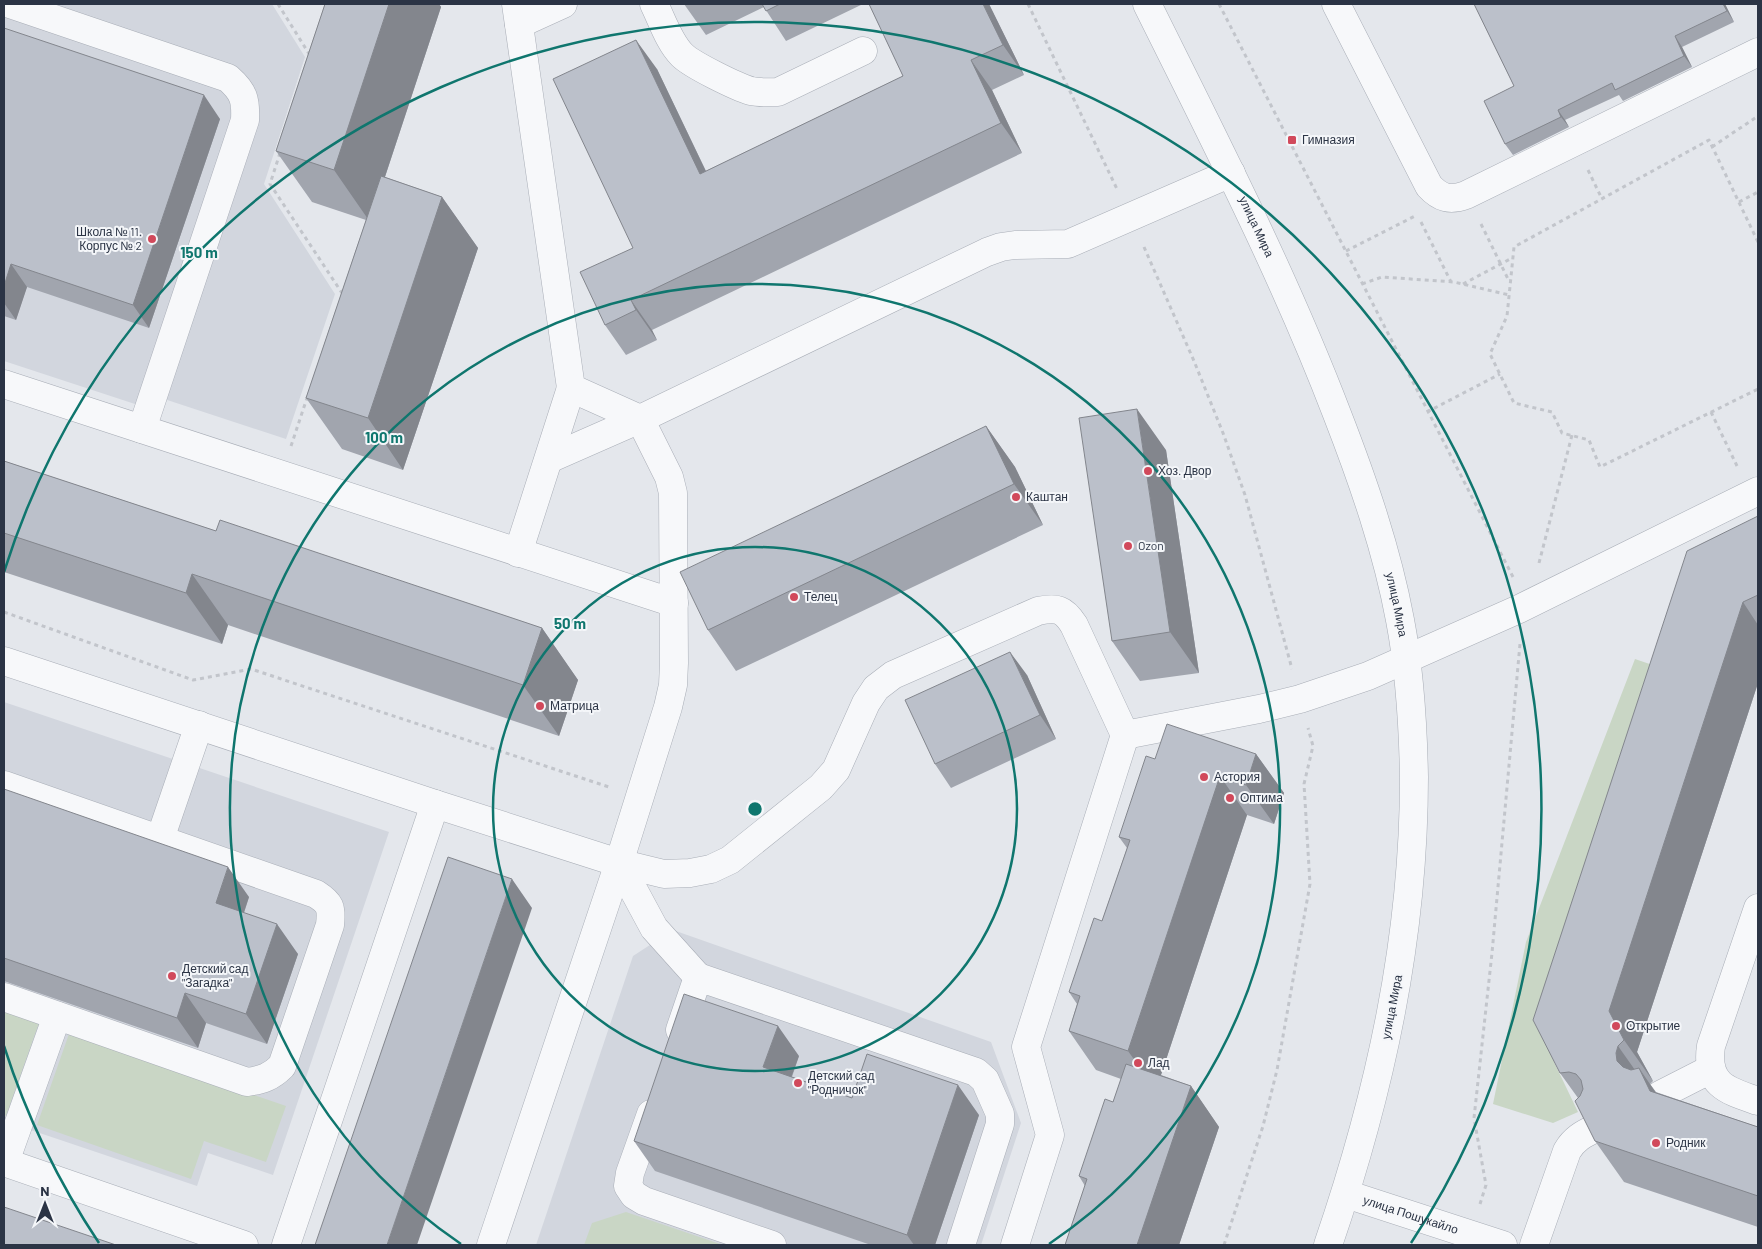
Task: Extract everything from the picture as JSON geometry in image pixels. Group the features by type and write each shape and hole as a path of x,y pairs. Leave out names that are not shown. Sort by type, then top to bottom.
{"street":[{"path":"10,4 228,78 240,89 246,103 245,120 142,429"},
{"path":"518,553 571,388 518,14 563,4"},
{"path":"654,4 674,45 682,55 694,64 750,90 765,93 778,92 863,51"},
{"name":"улица Мира","path":"1147,4 1297,315 1352,453 1373,513 1400,618 1407,659 1414,755 1414,813 1409,891 1398,979 1378,1079 1346,1194 1328,1245"},
{"path":"1336,4 1430,186 1437,195 1457,196 1758,52"},
{"path":"549,459 640,419 988,252 1001,247 1015,245 1068,244 1230,173"},
{"path":"4,384 674,603"},
{"path":"491,1245 620,863 673,685 674,603 671,485 640,419 571,388"},
{"path":"1125,735 1259,709 1341,686 1519,609 1754,493"},
{"path":"4,661 435,804 620,863 664,874 690,873 710,869 730,860 821,787 836,770 866,703 876,688 893,675 1038,611 1053,608 1067,614 1074,625 1125,735 1026,1047 1050,1135 1015,1245"},
{"path":"160,839 199,725"},
{"path":"4,785 316,894 327,901 332,912 330,925 282,1066 274,1074 262,1080 247,1082 4,998"},
{"path":"286,1245 435,804"},
{"path":"620,863 654,928 698,977 976,1072 985,1080 1000,1114 1000,1124 961,1245"},
{"path":"1758,908 1711,1046 1710,1058 1711,1069 1719,1083 1731,1092 1758,1101"},
{"path":"672,1052 698,977"},
{"path":"57,1016 5,1162 244,1245"},
{"path":"1660,1095 1711,1069"},
{"path":"659,1089 630,1173 628,1186 634,1195 644,1202 772,1245"},
{"path":"1534,1245 1567,1151 1572,1142 1582,1134 1596,1128"},
{"name":"улица Пошукайло","path":"1346,1194 1503,1245"}],"path":[{"path":"278,4 311,57 308,66"},
{"path":"1028,4 1131,218 1194,361 1226,442 1245,495 1313,746 1304,784 1310,884 1276,1070 1263,1126 1224,1245"},
{"path":"1219,4 1516,584 1521,628 1492,953 1474,1118 1486,1184 1471,1235"},
{"path":"1712,147 1758,116"},
{"path":"1758,242 1709,140 1514,247 1506,316 1490,354 1514,404 1552,412 1562,433 1589,440 1600,467 1758,389"},
{"path":"282,147 270,184 342,293 339,302"},
{"path":"1739,202 1758,192"},
{"path":"1346,251 1457,196 1501,264 1510,282"},
{"path":"1463,284 1513,257"},
{"path":"1362,284 1382,277 1454,282 1509,295"},
{"path":"1427,412 1500,374"},
{"path":"281,475 309,393"},
{"path":"1711,412 1754,493"},
{"path":"1537,571 1572,435"},
{"path":"4,612 193,680 251,669 615,789"}],"shaded area":[{"name":"Школа № 11. Корпус № 2","path":"4,4 272,4 305,57 264,184 335,294 286,439 146,393 141,406 4,361"},
{"name":"Детский сад \"Загадка\"","path":"4,702 389,832 273,1175 208,1153 197,1186 4,1121"},
{"name":"Детский сад \"Родничок\"","path":"673,930 991,1042 1021,1123 981,1245 536,1245 633,956"}],"green space":[{"path":"1635,659 1679,674 1554,1062 1578,1112 1553,1123 1493,1104 1526,942"},
{"path":"4,1008 40,1020 6,1116 4,1115"},
{"path":"70,1031 286,1106 266,1162 204,1141 191,1179 37,1125"},
{"path":"626,1212 723,1245 584,1245 592,1223"}],"building":[{"path":"325,4 389,4 334,170 276,151"},
{"path":"762,4 780,4 766,11"},
{"path":"869,4 983,4 1003,45 971,60 1001,123 631,300 636,310 605,325 580,272 633,248 553,79 636,40 700,174 903,76"},
{"path":"1474,4 1723,4 1727,11 1675,36 1684,56 1615,90 1612,83 1558,110 1561,117 1505,144 1484,101 1514,86"},
{"path":"4,28 204,95 133,305 11,264 4,286"},
{"path":"381,176 442,197 368,418 306,398"},
{"path":"1137,409 1170,632 1112,641 1079,418"},
{"path":"986,426 1014,484 708,630 680,572"},
{"path":"4,461 216,531 220,520 542,628 523,685 192,574 186,593 4,533"},
{"path":"1758,516 1758,595 1743,602 1609,1011 1624,1040 1618,1046 1616,1053 1617,1061 1623,1067 1631,1070 1639,1068 1650,1091 1758,1127 1758,1196 1595,1141 1575,1101 1583,1089 1581,1080 1576,1074 1569,1072 1560,1073 1533,1020 1687,551"},
{"path":"1010,652 1040,715 935,764 905,700"},
{"path":"1167,724 1256,754 1246,785 1220,776 1128,1051 1069,1031 1080,996 1069,992 1094,918 1102,921 1130,840 1119,837 1146,756 1155,759"},
{"path":"4,789 228,867 216,903 277,924 246,1014 185,993 177,1018 4,958"},
{"path":"448,857 512,879 387,1245 315,1245"},
{"path":"684,994 778,1026 763,1067 852,1098 867,1054 958,1085 907,1235 634,1141"},
{"path":"1126,1064 1191,1086 1137,1245 1065,1245 1087,1179 1079,1176 1105,1099 1113,1102"},
{"path":"4,1207 116,1245 4,1245"}],"place":[{"name":"Гимназия","path":"1292,140"},
{"name":"Школа № 11. Корпус № 2","path":"152,239"},
{"name":"Хоз. Двор","path":"1148,471"},
{"name":"Каштан","path":"1016,497"},
{"name":"Ozon","path":"1128,546"},
{"name":"Телец","path":"794,597"},
{"name":"Матрица","path":"540,706"},
{"name":"Астория","path":"1204,777"},
{"name":"Оптима","path":"1230,798"},
{"name":"Детский сад \"Загадка\"","path":"172,976"},
{"name":"Открытие","path":"1616,1026"},
{"name":"Лад","path":"1138,1063"},
{"name":"Детский сад \"Родничок\"","path":"798,1083"},
{"name":"Родник","path":"1656,1143"}]}
